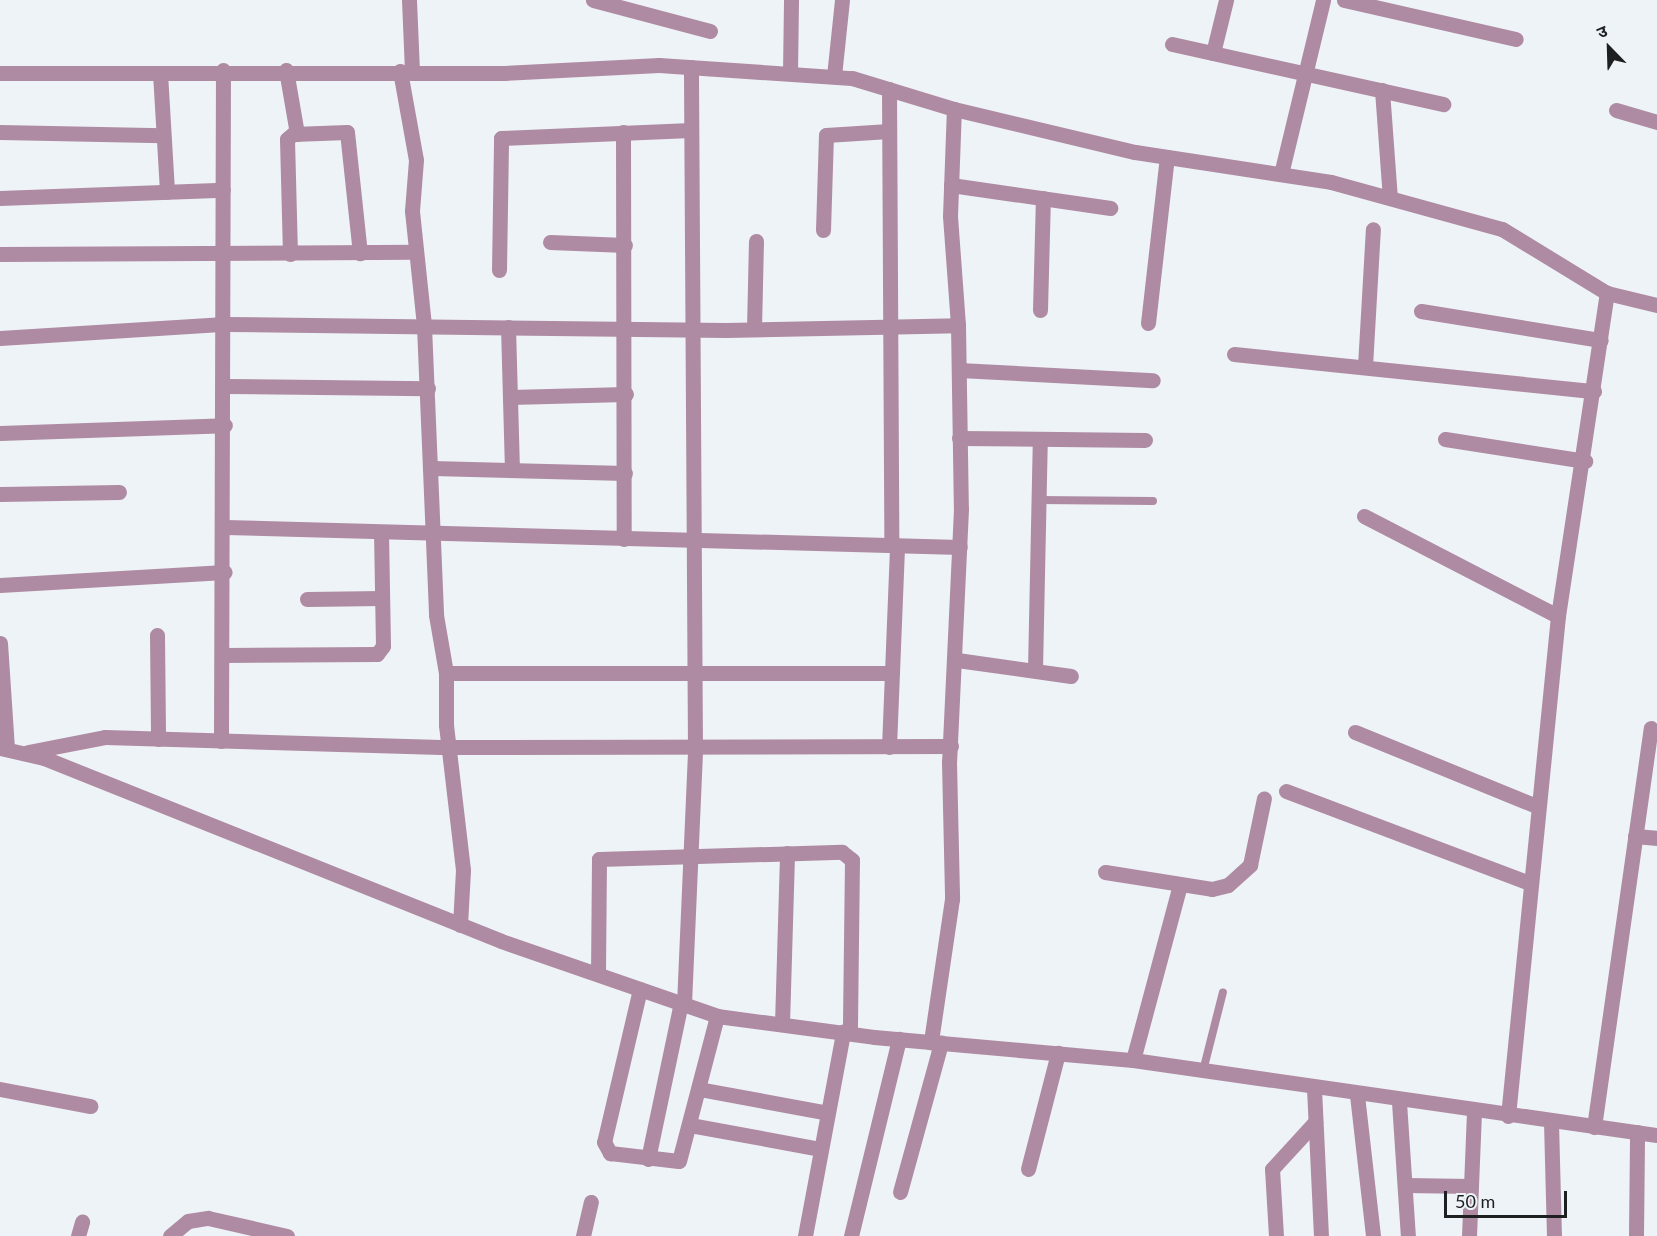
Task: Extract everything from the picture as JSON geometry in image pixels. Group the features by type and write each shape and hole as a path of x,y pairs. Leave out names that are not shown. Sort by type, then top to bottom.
{"street":[{"path":"409,0 406,71 416,160 415,252 424,326 428,388 436,534 436,615 446,673 449,747 463,870 460,925"},
{"path":"593,0 710,31"},
{"path":"790,74 791,0"},
{"path":"834,76 842,0"},
{"path":"1213,53 1226,0"},
{"path":"1281,174 1323,0"},
{"path":"1344,0 1516,39"},
{"path":"1172,44 1443,104"},
{"path":"648,1159 682,1004 695,748 691,67"},
{"path":"0,73 691,67 834,76 889,89 954,109 1167,157 1281,174 1390,198 1502,229 1607,293 1657,306"},
{"path":"221,741 225,572 223,70"},
{"path":"286,70 297,134"},
{"path":"160,72 167,192"},
{"path":"889,89 889,327 894,545 889,747"},
{"path":"1382,90 1390,198"},
{"path":"900,1192 936,1042 952,899 951,746 957,660 960,547 958,325 951,186 954,109"},
{"path":"1616,110 1657,122"},
{"path":"499,270 501,138 691,130"},
{"path":"823,230 826,135 889,131"},
{"path":"0,132 163,135"},
{"path":"623,132 627,328 624,539"},
{"path":"290,254 287,139 297,134 350,134 360,253"},
{"path":"1148,323 1167,157"},
{"path":"951,186 1110,208"},
{"path":"0,198 223,190"},
{"path":"1040,309 1043,198"},
{"path":"1365,366 1373,229"},
{"path":"754,329 756,241"},
{"path":"550,242 625,245"},
{"path":"0,254 224,255 415,252"},
{"path":"1508,1116 1536,806 1558,616 1585,461 1607,293"},
{"path":"1421,311 1601,340"},
{"path":"0,338 225,324 691,329 958,325"},
{"path":"508,327 512,470"},
{"path":"1234,354 1594,391"},
{"path":"959,370 1153,380"},
{"path":"225,386 428,388"},
{"path":"510,397 626,394"},
{"path":"0,433 225,425"},
{"path":"959,438 1145,441"},
{"path":"1035,670 1040,439"},
{"path":"1444,439 1585,461"},
{"path":"432,468 625,473"},
{"path":"0,494 119,492"},
{"path":"1364,516 1558,616"},
{"path":"225,527 960,547"},
{"path":"223,655 376,654 383,646 381,532"},
{"path":"0,585 225,572"},
{"path":"307,599 382,598"},
{"path":"157,636 158,739"},
{"path":"0,644 3,748 24,753 460,925 717,1016 899,1039 1133,1060 1399,1102 1657,1135"},
{"path":"957,660 1071,676"},
{"path":"446,673 892,673"},
{"path":"1594,1127 1651,728"},
{"path":"1355,732 1536,806"},
{"path":"24,753 105,737 449,747 951,746"},
{"path":"1286,791 1529,883"},
{"path":"1105,872 1221,888 1245,873 1264,798"},
{"path":"1635,836 1657,838"},
{"path":"598,975 599,859 690,854 842,852 852,860 846,1032 805,1236"},
{"path":"782,1024 787,853"},
{"path":"1133,1060 1180,884"},
{"path":"640,989 604,1142 610,1153 679,1161 717,1016"},
{"path":"851,1236 899,1039"},
{"path":"1028,1169 1058,1053"},
{"path":"1314,1088 1321,1236"},
{"path":"0,1089 90,1106"},
{"path":"699,1089 828,1113"},
{"path":"1357,1095 1373,1236"},
{"path":"1399,1102 1408,1236"},
{"path":"1469,1236 1474,1112"},
{"path":"1276,1236 1272,1169 1315,1122"},
{"path":"1551,1122 1554,1236"},
{"path":"690,1125 821,1149"},
{"path":"1636,1236 1637,1132"},
{"path":"1405,1185 1471,1186"},
{"path":"583,1236 591,1202"},
{"path":"170,1236 188,1221 208,1218 287,1236"}],"lane":[{"path":"1038,500 1153,501"},
{"path":"1203,1071 1223,992"}]}
